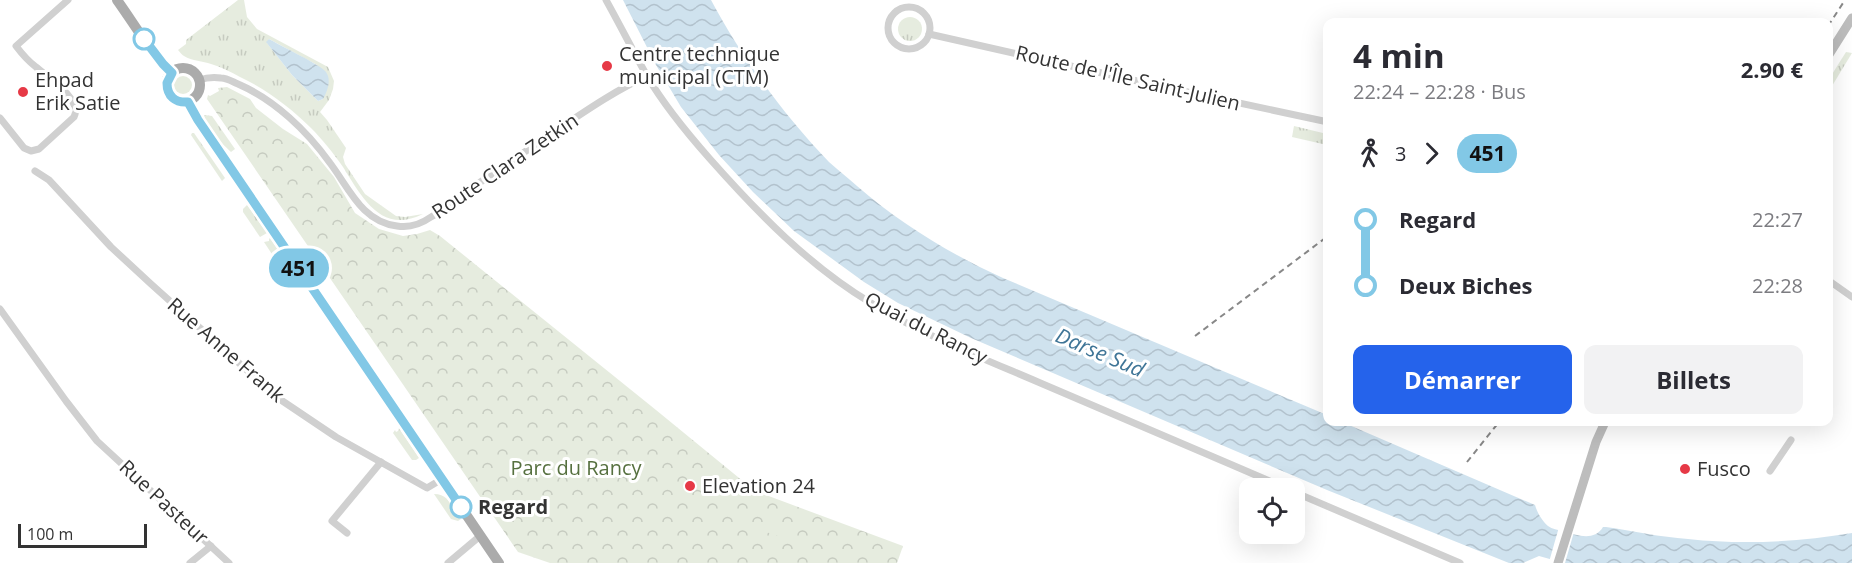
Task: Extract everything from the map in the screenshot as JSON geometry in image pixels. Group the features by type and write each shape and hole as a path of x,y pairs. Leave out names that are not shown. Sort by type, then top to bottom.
{"main road":[{"path":"117,0 149,47 172,73"},
{"path":"1833,48 1852,18"},
{"path":"177,70 189,70 195,73 199,80 199,91 195,98 188,102 177,101 170,95 167,83 172,73 177,70"},
{"path":"188,102 204,130 499,563"},
{"path":"1558,563 1596,442 1603,426"}],"street":[{"path":"0,118 24,148 31,151 39,149 74,117 76,107 68,95 34,66 16,46 68,0"},
{"name":"Quai du Rancy","path":"606,0 647,76 695,141 757,211 812,260 870,303 967,351 1262,478"},
{"path":"915,8 929,21 929,34 922,45 916,48 902,48 891,40 889,22 891,17 902,9 915,8"},
{"name":"Route de l'Île Saint-Julien","path":"929,34 1323,121"},
{"name":"Route Clara Zetkin","path":"199,80 222,78 245,87 269,102 308,135 356,201 372,217 384,223 406,226 432,217 591,107 647,76"},
{"name":"Rue Anne Frank","path":"35,171 49,180 111,247 278,398 336,437 427,488 442,479"},
{"path":"1833,284 1852,297"},
{"name":"Rue Pasteur","path":"0,309 97,441 229,563"},
{"path":"1770,471 1791,440"},
{"path":"347,533 332,521 381,462"},
{"path":"1305,497 1460,563"},
{"path":"448,563 480,536"},
{"path":"190,563 212,546"}],"green space":[{"path":"238,0 244,0 247,17 257,29 328,67 334,81 333,89 329,100 320,112 346,148 343,157 345,164 365,194 396,216 423,214 395,220 374,210 332,152 303,121 278,100 250,82 208,63 183,56 178,50 186,44 186,40","holes":["269,39 317,65 323,99 318,101 292,75 267,43"]},
{"path":"910,17 919,20 922,29 919,38 910,41 901,38 898,29 901,20"},
{"path":"1846,52 1852,53 1833,84 1833,73"},
{"path":"183,76 189,79 192,85 189,91 183,94 177,91 174,85 177,79"},
{"name":"Parc du Rancy","path":"227,87 250,99 256,108 307,144 334,177 355,213 379,229 403,236 430,230 440,236 755,491 903,546 897,563 550,563 518,552 207,99 208,95 219,91 218,88"},
{"path":"204,115 212,116 235,149 231,152 219,140"},
{"path":"1294,126 1323,133 1323,144 1292,137"},
{"path":"192,133 225,178 222,181 191,135"},
{"path":"247,205 267,233 260,237 243,212"},
{"path":"270,238 294,273 289,277 264,242 269,241"},
{"path":"399,428 419,458 416,460 412,460 393,433"},
{"path":"434,494 447,499 461,519 458,521 451,519"},
{"path":"766,522 796,532 793,541 763,531"}],"water":[{"name":"Darse Sud","path":"623,0 711,0 764,85 796,125 829,162 874,200 909,225 964,259 1003,278 1323,413 1323,426 1351,426 1535,505 1544,522 1553,529 1590,536 1606,527 1667,537 1729,542 1811,539 1852,533 1852,563 1564,563 1539,556 1523,563 1509,563 1327,490 1305,481 1305,478 1299,478 971,338 898,303 864,282 794,231 719,155 681,107 656,65"},
{"path":"269,39 326,72 329,82 323,99 318,101 292,75 266,42"}],"pier":[{"path":"1559,527 1574,532 1565,563 1549,562"}],"railway":[{"path":"1833,18 1845,0"},
{"path":"1195,336 1323,240"},
{"path":"1467,462 1496,426"}],"bus line":[{"name":"451","path":"144,39 172,73 168,78 167,90 172,98 188,102 461,507"}],"place":[{"name":"Centre technique municipal (CTM)","path":"607,66"},
{"name":"Ehpad Erik Satie","path":"23,92"},
{"name":"Fusco","path":"1685,469"},
{"name":"Elevation 24","path":"690,486"},
{"name":"Regard","path":"461,507"}]}
